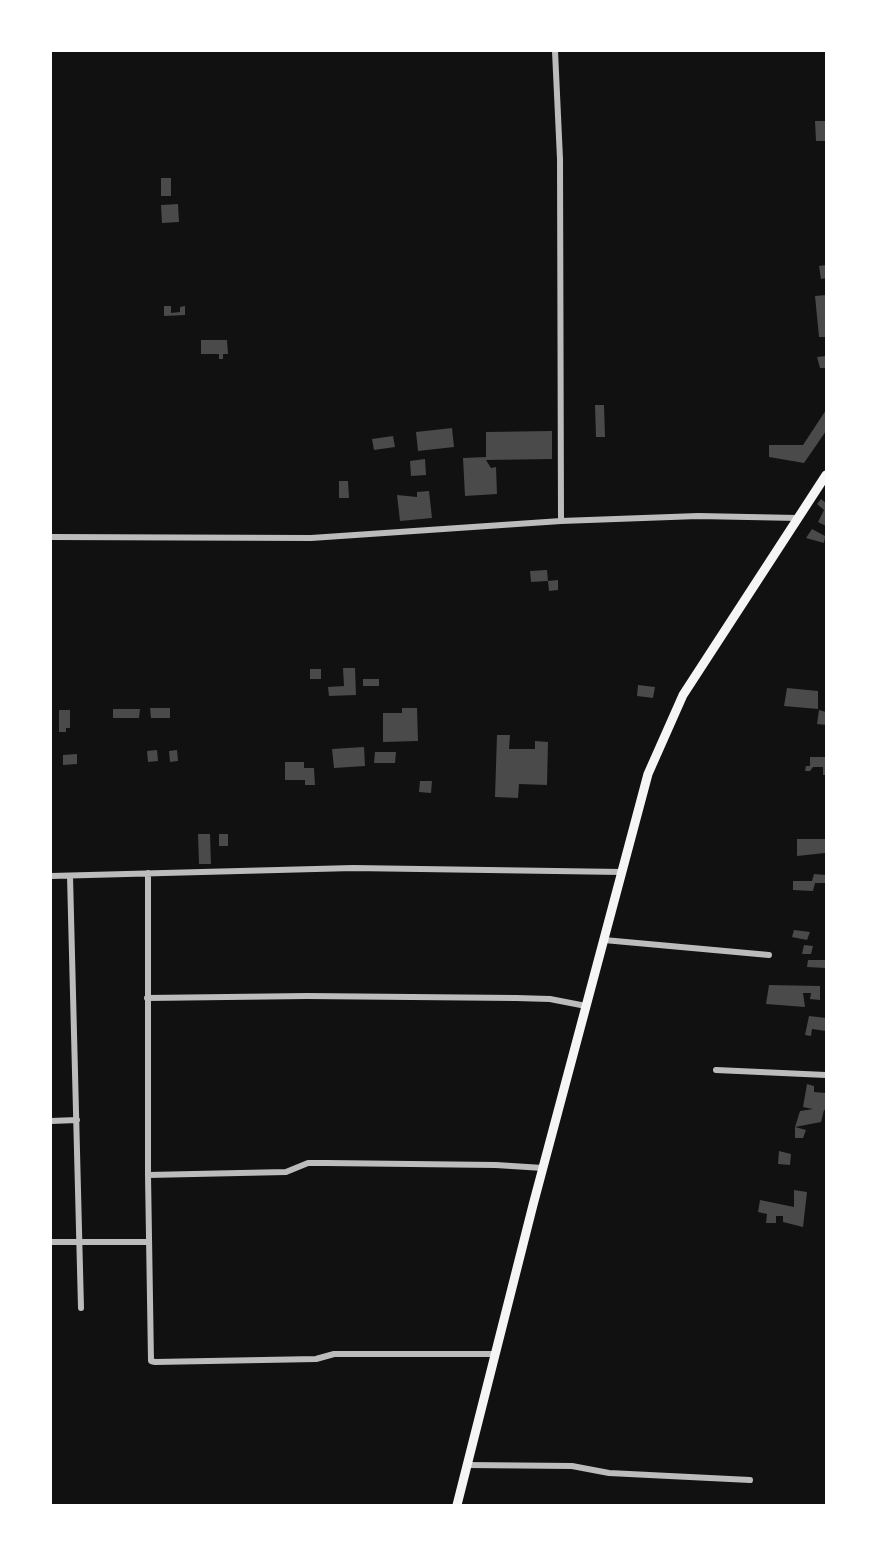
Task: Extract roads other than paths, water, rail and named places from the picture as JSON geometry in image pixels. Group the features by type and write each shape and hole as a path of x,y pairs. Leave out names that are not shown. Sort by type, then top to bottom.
{"main road":[{"path":"457,1505 542,1168 648,774 684,695 826,475"}],"street":[{"path":"555,51 560,159 561,521"},
{"path":"51,537 311,538 561,521 698,516 798,518"},
{"path":"51,876 353,868 622,872"},
{"path":"148,873 151,1361 316,1359 334,1354 495,1354"},
{"path":"70,876 81,1308"},
{"path":"604,940 769,955"},
{"path":"147,998 516,998 550,999 586,1006"},
{"path":"716,1070 826,1075"},
{"path":"51,1121 77,1120"},
{"path":"148,1175 286,1172 309,1163 542,1168"},
{"path":"51,1242 149,1242"},
{"path":"467,1465 572,1466 610,1473 750,1480"}]}
